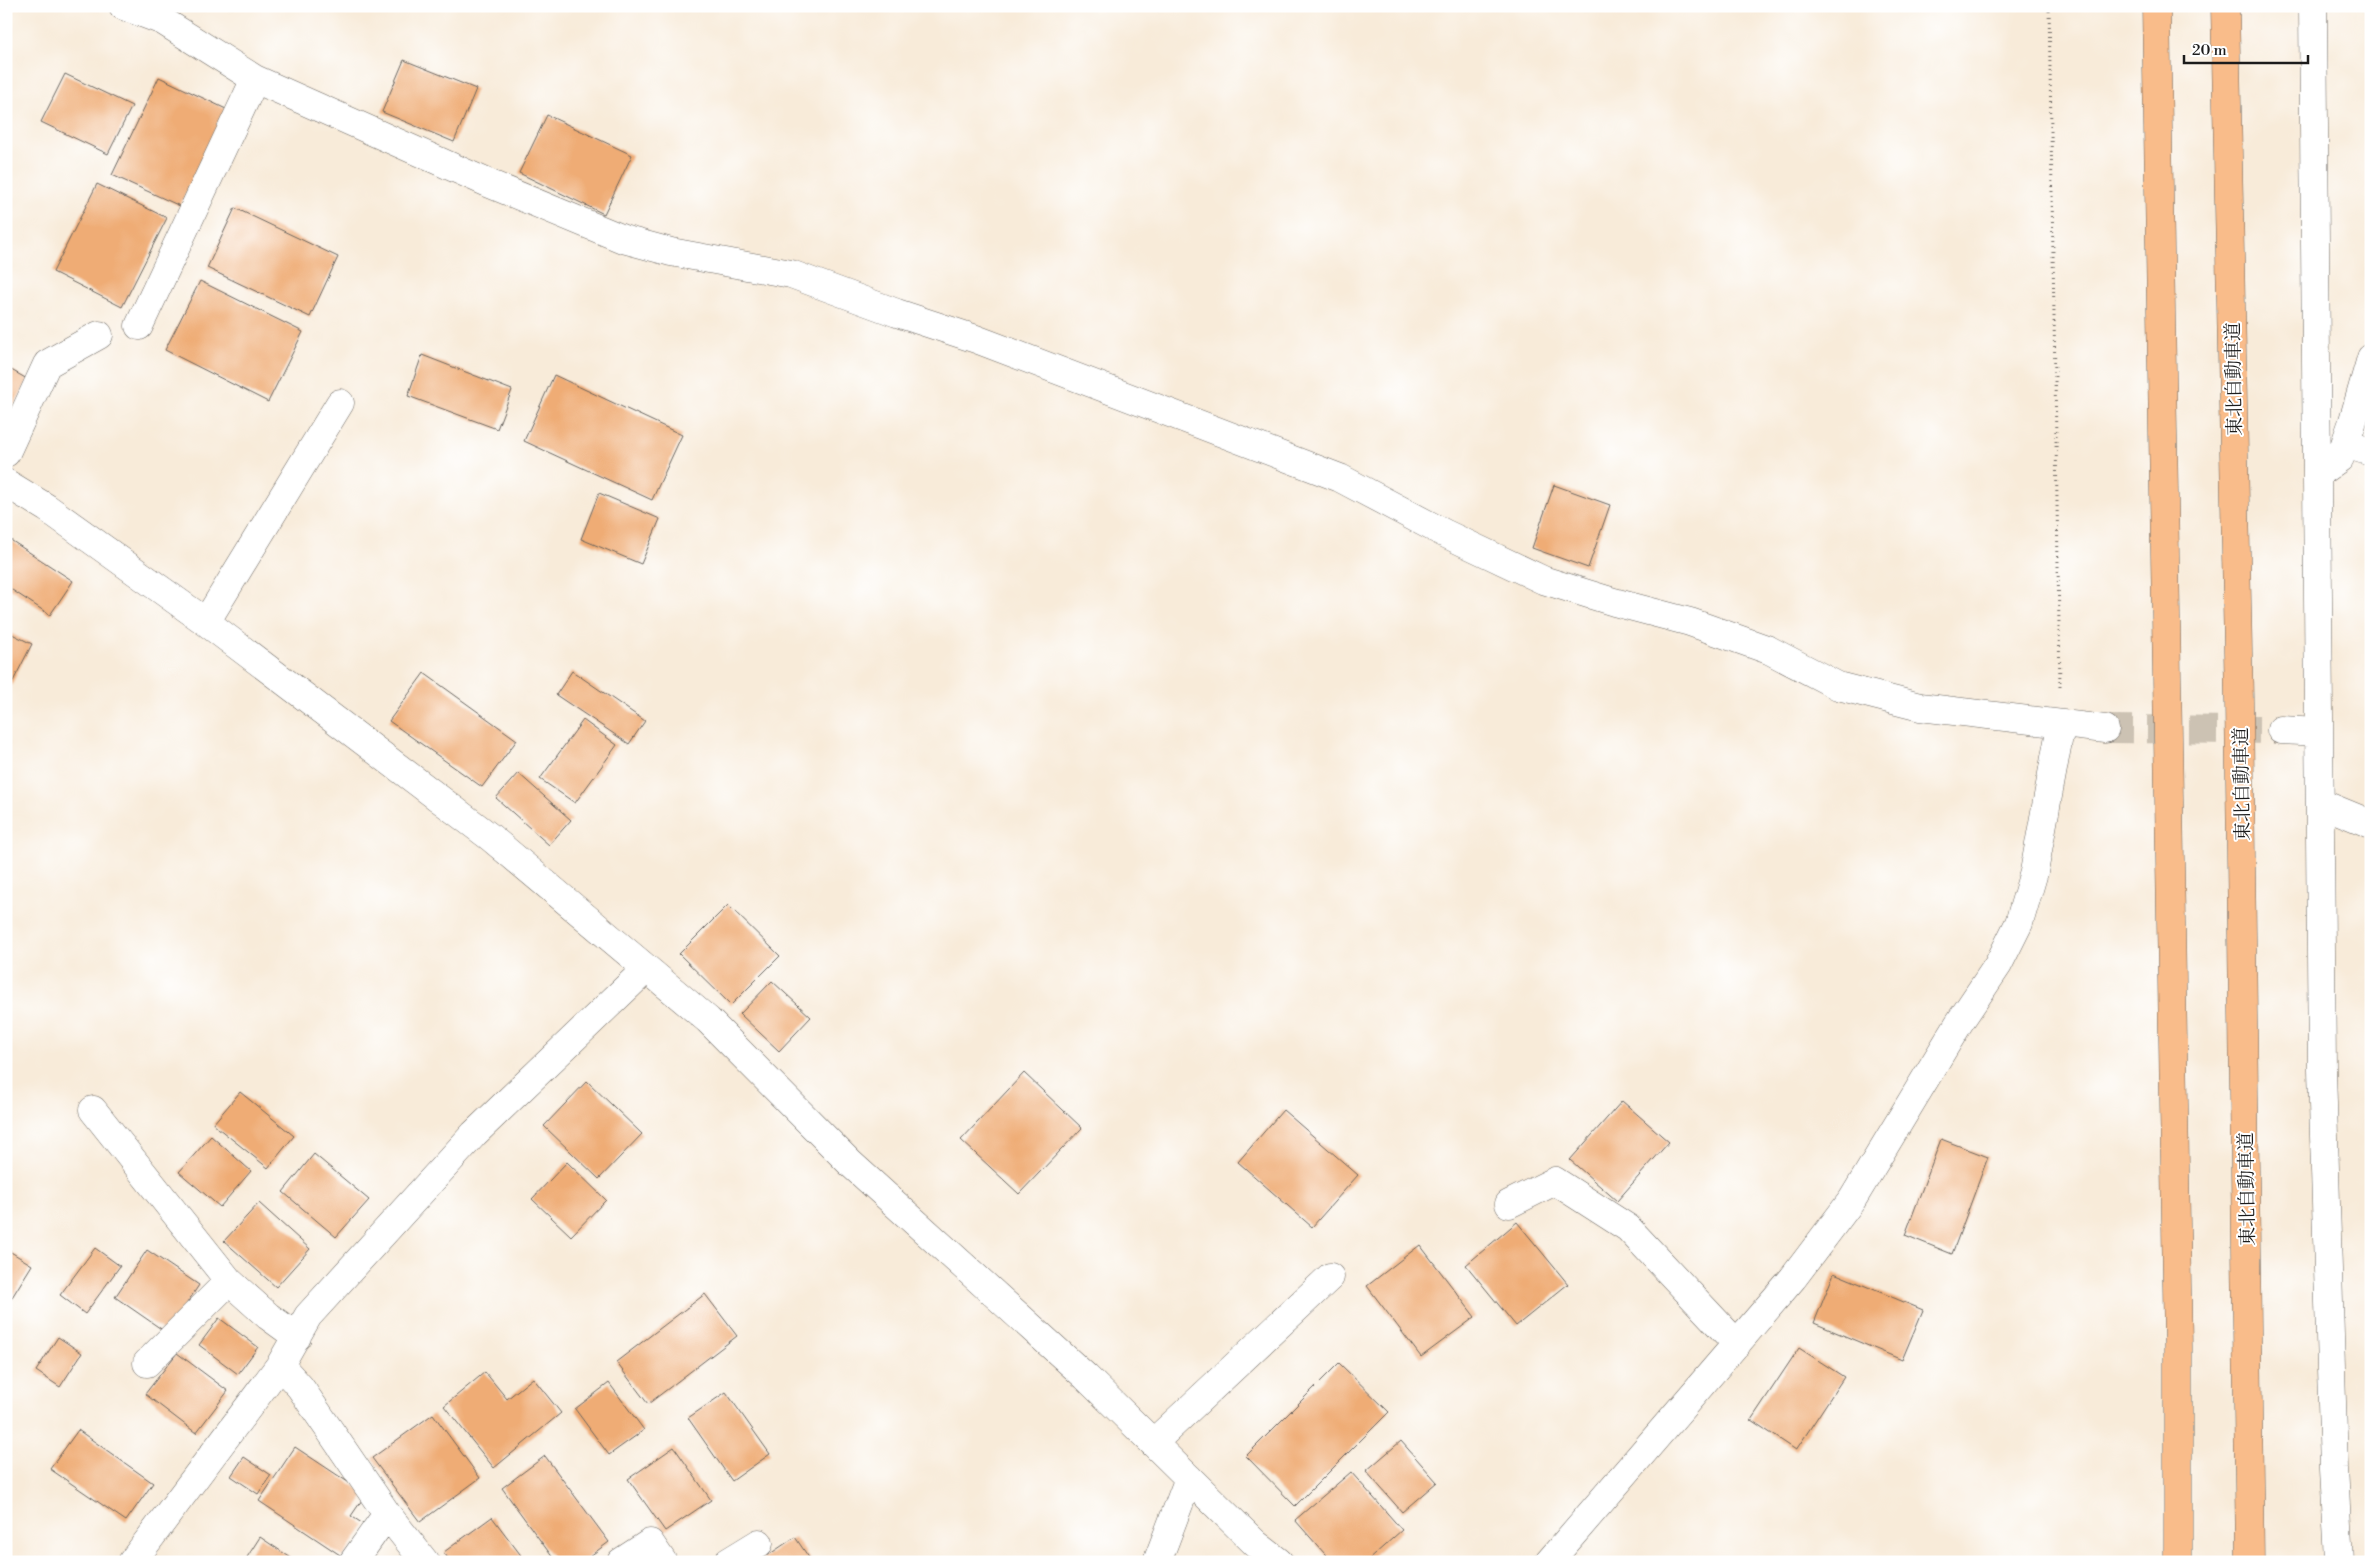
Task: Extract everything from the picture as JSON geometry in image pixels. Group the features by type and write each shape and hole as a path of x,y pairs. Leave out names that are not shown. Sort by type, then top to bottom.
{"highway":[{"path":"2156,6 2178,1337 2178,1562"},
{"name":"東北自動車道","path":"2225,6 2240,711 2250,1562"}],"street":[{"path":"123,6 163,21 255,78 488,183 623,239 670,252 791,274 897,313 976,339 1340,478 1444,533 1543,580 1614,602 1690,622 1769,650 1838,686 1920,707 2105,729"},
{"path":"2313,6 2322,1070 2339,1562"},
{"path":"139,326 255,78"},
{"path":"6,452 47,364 99,335"},
{"path":"2317,474 2340,458 2371,358"},
{"path":"206,622 340,402"},
{"path":"2345,444 2371,452"},
{"path":"6,483 47,508 206,622 490,837 708,1020 850,1163 1086,1378 1256,1544 1279,1562"},
{"path":"1550,1562 1793,1278 1852,1200 1959,1023 1998,965 2019,923 2034,872 2061,725"},
{"path":"2281,730 2319,732"},
{"path":"2320,803 2371,824"},
{"path":"132,1562 280,1365 308,1316 474,1134 646,969"},
{"path":"93,1110 229,1281 268,1316 297,1337"},
{"path":"1510,1204 1555,1182 1628,1228 1736,1344"},
{"path":"1153,1443 1330,1277"},
{"path":"147,1363 229,1281"},
{"path":"280,1365 300,1387 387,1514 425,1562"},
{"path":"1157,1562 1189,1478"},
{"path":"353,1562 387,1514"},
{"path":"621,1562 650,1543 663,1562"},
{"path":"728,1562 759,1543"}],"path":[{"path":"2049,6 2061,725"}],"building":[{"path":"404,60 476,89 454,142 382,112"},
{"path":"65,74 132,106 108,154 41,122"},
{"path":"159,77 226,109 180,206 112,175"},
{"path":"547,115 632,155 604,214 519,173"},
{"path":"97,184 167,218 122,307 53,272"},
{"path":"235,208 338,257 310,317 207,268"},
{"path":"200,281 303,332 268,402 165,350"},
{"path":"422,355 512,390 497,429 408,396"},
{"path":"6,367 29,380 6,417"},
{"path":"554,375 682,435 652,500 524,441"},
{"path":"1554,485 1610,505 1588,568 1532,548"},
{"path":"599,493 660,519 641,564 581,539"},
{"path":"6,537 73,581 50,615 6,586"},
{"path":"6,631 32,644 6,695"},
{"path":"572,671 645,721 629,744 556,695"},
{"path":"424,673 517,740 482,787 389,721"},
{"path":"583,720 617,745 575,803 540,779"},
{"path":"518,773 571,820 549,845 496,798"},
{"path":"728,905 780,956 731,1005 679,954"},
{"path":"772,981 811,1017 779,1051 740,1014"},
{"path":"1024,1073 1082,1128 1019,1194 961,1140"},
{"path":"587,1081 642,1134 599,1179 544,1126"},
{"path":"240,1092 294,1136 268,1168 213,1124"},
{"path":"1622,1101 1669,1142 1617,1201 1570,1160"},
{"path":"1283,1110 1358,1175 1312,1227 1238,1162"},
{"path":"211,1136 251,1171 220,1207 179,1172"},
{"path":"1941,1139 1988,1157 1952,1254 1905,1235"},
{"path":"314,1154 369,1200 336,1237 283,1192"},
{"path":"567,1162 606,1200 571,1236 532,1199"},
{"path":"259,1203 310,1249 276,1287 224,1241"},
{"path":"1517,1222 1568,1284 1516,1326 1466,1265"},
{"path":"1420,1245 1475,1317 1421,1357 1367,1286"},
{"path":"95,1248 120,1266 85,1314 60,1295"},
{"path":"6,1249 32,1265 6,1307"},
{"path":"147,1250 199,1285 167,1333 115,1297"},
{"path":"1834,1273 1923,1310 1902,1360 1814,1323"},
{"path":"705,1294 737,1336 648,1404 616,1362"},
{"path":"219,1318 258,1347 238,1374 199,1345"},
{"path":"58,1337 82,1353 60,1387 36,1371"},
{"path":"1799,1348 1844,1377 1796,1450 1751,1420"},
{"path":"177,1353 228,1391 196,1433 145,1394"},
{"path":"1339,1363 1389,1412 1295,1506 1246,1456"},
{"path":"485,1372 507,1399 533,1378 561,1413 494,1468 444,1406"},
{"path":"609,1383 644,1430 609,1455 575,1409"},
{"path":"726,1392 770,1454 732,1481 688,1418"},
{"path":"433,1414 480,1478 420,1522 372,1458"},
{"path":"78,1430 153,1483 126,1521 50,1469"},
{"path":"1401,1441 1437,1482 1402,1512 1366,1471"},
{"path":"295,1447 366,1494 351,1516 365,1525 343,1557 259,1501"},
{"path":"674,1447 711,1500 665,1531 628,1479"},
{"path":"545,1456 609,1542 582,1562 556,1562 502,1488"},
{"path":"244,1457 271,1475 258,1494 231,1476"},
{"path":"1351,1472 1402,1530 1366,1562 1332,1562 1295,1520"},
{"path":"492,1517 526,1562 450,1562 444,1552"},
{"path":"260,1537 297,1562 244,1562"},
{"path":"795,1537 812,1562 762,1562 761,1560"},
{"path":"2002,1558 2003,1562 1989,1562 1989,1561"}],"tunnel":[{"path":"2105,729 2281,730"}]}
